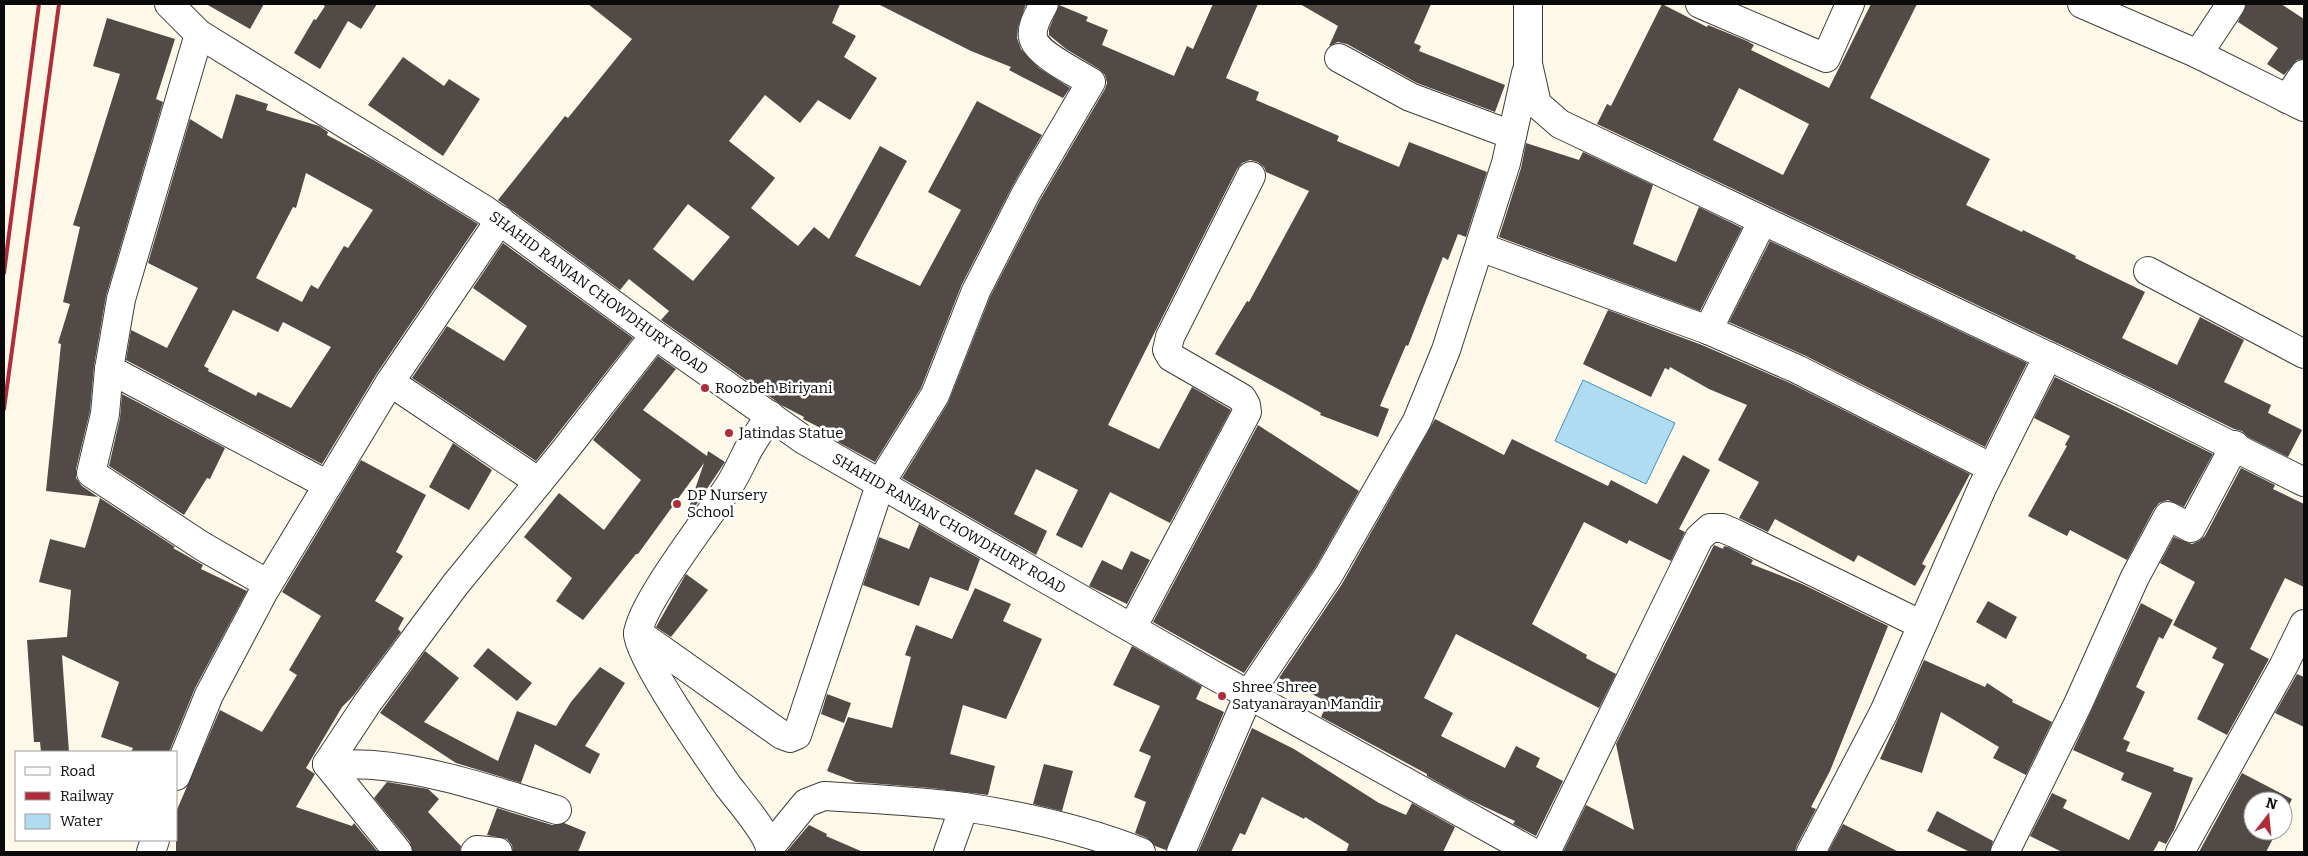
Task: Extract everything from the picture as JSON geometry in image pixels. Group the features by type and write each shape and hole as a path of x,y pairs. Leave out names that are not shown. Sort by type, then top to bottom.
{"street":[{"name":"SHAHID RANJAN CHOWDHURY ROAD","path":"169,4 199,34 500,220 655,335 770,414 804,440 881,482 1132,628 1532,852"},
{"path":"638,633 782,735 790,738 797,735 881,482 935,395 976,291 1026,194 1091,82 1040,49 1033,38 1034,24 1044,4"},
{"path":"1528,4 1528,64 1537,104 1560,124 1762,222 2048,356 2235,446 2304,482"},
{"path":"1700,4 1826,58 1850,4"},
{"path":"2082,4 2198,54 2296,103 2304,74"},
{"path":"2198,54 2231,4"},
{"path":"199,34 122,299 109,369 105,414 91,473 202,546 268,584"},
{"path":"1339,58 1410,97 1512,135"},
{"path":"1181,852 1249,694 1328,576 1417,421 1446,350 1480,247 1506,163 1528,64"},
{"path":"1132,628 1247,412 1242,398 1171,357 1167,350 1170,337 1251,176"},
{"path":"178,771 210,695 268,584 390,382 500,220"},
{"path":"1708,330 1762,222"},
{"path":"1480,247 1708,330 1796,369 1992,468"},
{"path":"2148,271 2304,354"},
{"path":"327,764 368,702 455,585 655,335"},
{"path":"1811,852 1884,712 1992,468 2048,356"},
{"path":"109,369 328,485"},
{"path":"390,382 539,482"},
{"path":"770,414 730,484 651,600 638,633 639,644 664,690 770,850 806,803 824,796 964,807 1039,822 1107,839 1141,852"},
{"path":"2014,849 2134,578 2168,516 2191,528 2235,446"},
{"path":"1546,852 1699,538 1710,528 1722,528 1734,533 1922,625"},
{"path":"2180,852 2284,665 2304,624"},
{"path":"327,764 373,765 398,768 473,784 557,810"},
{"path":"327,764 398,852"},
{"path":"948,852 964,807"},
{"path":"476,852 477,850 498,852"}],"water":[{"path":"1583,380 1675,423 1646,484 1555,441"}],"building":[{"path":"206,4 264,4 250,29"},
{"path":"321,4 377,4 361,29 348,21 320,69 294,53 314,19 316,20 325,6"},
{"path":"588,4 840,4 832,23 856,36 844,57 877,78 850,120 818,100 800,123 765,95 729,141 775,178 751,208 798,246 814,227 829,239 880,146 907,161 855,256 920,286 961,210 928,192 977,101 1042,135 1013,185 962,284 921,388 875,462 838,442 840,438 803,419 804,417 783,406 661,320 669,311 629,279 620,290 498,200 565,116 568,118 632,39","holes":["688,204 730,237 693,281 653,249"]},
{"path":"878,4 1026,4 1018,27 1017,38 1021,49 1039,68 1070,88 1063,98 1009,70 1011,67 971,51"},
{"path":"1213,4 1258,4 1226,78 1259,92 1256,100 1339,136 1337,141 1399,167 1409,142 1487,172 1466,237 1458,234 1448,260 1443,257 1408,346 1406,345 1380,406 1389,409 1378,437 1320,415 1321,413 1215,354 1247,301 1249,302 1309,191 1266,172 1264,167 1258,162 1250,160 1242,163 1237,169 1108,425 1159,449 1192,387 1231,410 1170,523 1110,492 1082,548 1056,535 1078,490 1036,469 1014,514 1047,531 1036,555 902,478 948,403 990,297 1040,200 1107,83 1105,75 1099,69 1066,49 1049,35 1049,29 1059,5 1088,17 1086,21 1108,30 1102,45 1174,76 1187,46 1193,49"},
{"path":"1300,4 1431,4 1414,43 1421,46 1419,51 1505,85 1495,112 1417,83 1347,44 1338,42 1329,46 1338,26"},
{"path":"1662,4 1707,27 1708,25 1747,41 1754,45 1751,50 1829,88 1871,4 1917,4 1870,98 1990,159 1966,205 2022,232 2023,230 2145,292 2122,338 2177,365 2200,317 2244,340 2224,382 2271,405 2268,413 2302,430 2288,457 2248,437 2242,431 2234,429 1597,124 1607,104 1611,106","holes":["1739,88 1809,124 1783,175 1713,140"]},
{"path":"2246,4 2281,4 2304,19 2304,59 2297,60 2284,75 2267,64 2278,48 2238,22"},
{"path":"107,18 175,39 156,99 163,102 106,296 94,366 90,411 76,469 76,478 82,486 98,497 46,491 61,344 58,343 70,304 63,302 80,227 73,225 120,74 93,66"},
{"path":"403,57 444,86 449,79 480,99 443,156 368,105"},
{"path":"236,94 268,104 266,110 319,126 328,132 327,135 374,160 478,224 377,373 322,464 126,360 131,330 167,348 198,288 148,263 190,119 222,139","holes":["306,173 373,210 348,248 344,246 318,289 311,285 302,302 256,278 293,207 296,208","233,310 278,332 283,322 331,347 291,408 258,392 256,396 208,371 209,369 204,366"]},
{"path":"1526,143 1579,160 1583,152 1653,185 1633,244 1676,262 1699,207 1742,228 1700,311 1499,237 1521,168"},
{"path":"1770,241 2027,363 1985,447 1804,355 1729,322"},
{"path":"503,243 633,338 536,461 412,378 447,326 504,361 527,326 473,288"},
{"path":"1608,310 1702,345 1790,383 1970,474 1922,564 1926,566 1915,586 1858,555 1854,562 1775,519 1768,532 1739,518 1759,482 1718,460 1747,405 1709,389 1670,367 1669,370 1665,368 1651,397 1583,364"},
{"path":"658,356 676,369 643,410 707,456 708,451 725,462 688,517 686,516 704,463 638,554 636,554 583,620 556,601 572,578 524,537 559,493 604,530 641,480 593,440"},
{"path":"2055,377 2213,454 2184,507 2168,500 2159,503 2154,509 2127,560 2070,530 2067,536 2028,516 2067,446 2065,445 2070,436 2034,418"},
{"path":"122,394 225,448 210,479 207,478 184,515 109,466 120,418"},
{"path":"1435,419 1504,455 1512,439 1608,486 1611,480 1657,504 1683,455 1710,470 1679,529 1685,532 1671,561 1629,540 1627,544 1584,522 1532,624 1587,655 1586,658 1616,674 1599,708 1456,634 1424,698 1453,713 1441,736 1505,768 1516,746 1540,758 1536,767 1563,781 1536,836 1513,824 1515,821 1468,799 1427,776 1427,774 1321,717 1328,702 1279,678 1342,584"},
{"path":"1258,425 1359,491 1315,568 1244,673 1153,622"},
{"path":"453,443 492,470 469,510 429,487"},
{"path":"361,460 426,495 396,552 403,556 375,601 404,618 398,629 401,632 353,696 342,707 306,768 315,774 296,807 352,826 354,823 378,852 176,852 176,841 178,841 178,807 220,710 262,732 297,675 289,670 321,616 282,592"},
{"path":"2241,468 2275,485 2273,489 2304,504 2304,587 2285,578 2250,649 2269,659 2227,735 2197,719 2224,664 2212,658 2217,648 2173,625 2195,582 2160,563 2174,537 2192,544 2205,536"},
{"path":"100,498 175,547 173,548 203,565 201,569 247,591 195,688 169,751 132,751 133,748 101,737 119,682 62,655 69,751 41,751 40,742 34,742 27,640 67,637 71,590 39,582 50,539 85,548"},
{"path":"919,524 980,559 968,591 930,577 919,606 863,585 879,537 909,549"},
{"path":"1714,545 1723,549 1724,546 1728,547 1753,560 1751,564 1802,584 1888,626 1830,771 1811,807 1816,809 1795,852 1563,852 1586,805 1634,830 1616,744"},
{"path":"1131,551 1150,560 1127,604 1089,586 1102,560 1122,570"},
{"path":"686,574 708,590 671,637 656,627"},
{"path":"975,588 1011,604 1003,621 1042,639 1006,719 963,705 950,754 995,766 988,795 856,782 827,771 848,717 892,728 911,657 905,655 916,625 952,639"},
{"path":"1988,601 2017,617 2006,639 1976,622"},
{"path":"2141,603 2173,620 2163,639 2159,637 2136,687 2145,692 2123,739 2130,742 2126,751 2174,768 2173,771 2193,778 2174,830 2166,844 2159,841 2153,852 2062,852 2030,836 2052,793 2067,800 2063,808 2129,840 2152,793 2121,780 2124,773 2073,750"},
{"path":"1132,646 1202,686 1196,699 1224,712 1166,850 1155,846 1147,838 1135,833 1146,802 1134,797 1151,756 1139,751 1160,706 1113,685"},
{"path":"488,648 532,683 517,701 473,666"},
{"path":"425,651 459,678 424,722 498,761 517,711 556,726 571,702 600,667 625,683 585,746 600,754 590,774 535,744 521,783 456,763 380,713"},
{"path":"1924,660 1985,687 1987,683 2013,700 2012,702 2052,722 2026,775 1993,758 1999,747 1941,712 1922,773 1880,759"},
{"path":"2297,674 2304,677 2304,727 2275,713"},
{"path":"827,694 851,703 844,723 821,714"},
{"path":"1252,728 1294,749 1379,803 1406,815 1412,803 1455,827 1443,852 1346,852 1349,844 1305,817 1304,819 1262,797 1245,835 1240,833 1231,852 1198,852"},
{"path":"1044,764 1073,771 1062,811 1033,804"},
{"path":"2242,773 2277,791 2243,791 2243,841 2272,841 2266,852 2199,852"},
{"path":"387,782 428,789 439,799 428,812 461,846 460,852 413,852 410,842 374,798"},
{"path":"497,808 552,825 564,823 586,832 578,852 513,852 512,845 507,839 487,835"},
{"path":"1937,811 1993,841 1990,852 1970,852 1927,831"},
{"path":"1843,824 1899,852 1828,852"},
{"path":"809,825 827,834 826,836 863,852 786,852"}],"railway":[{"path":"4,273 39,4"},
{"path":"4,409 59,4"}],"place":[{"name":"Roozbeh Biriyani","path":"705,388"},
{"name":"Jatindas Statue","path":"729,433"},
{"name":"DP Nursery School","path":"677,504"},
{"name":"Shree Shree Satyanarayan Mandir","path":"1222,696"}]}
